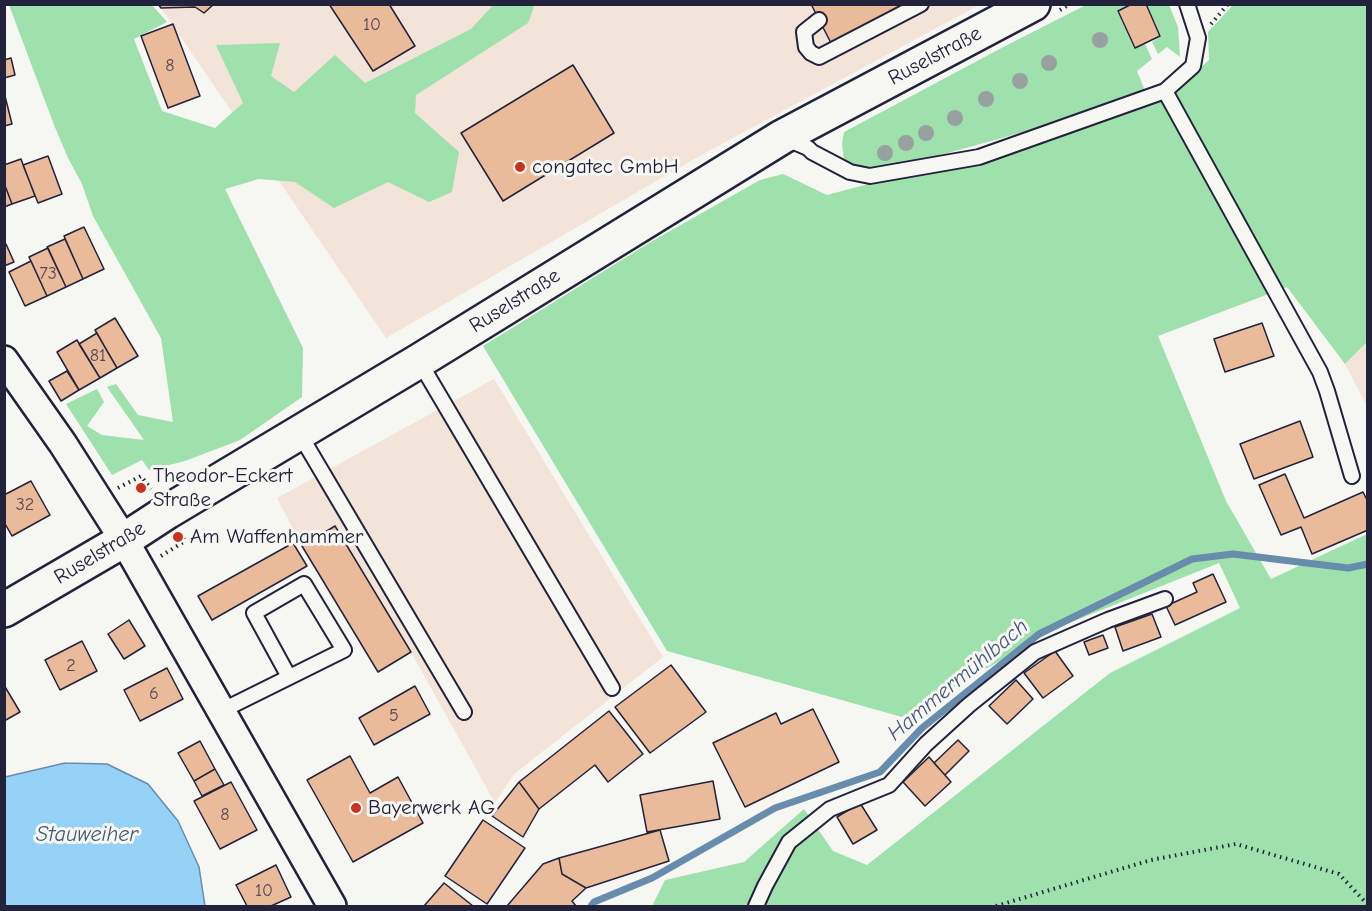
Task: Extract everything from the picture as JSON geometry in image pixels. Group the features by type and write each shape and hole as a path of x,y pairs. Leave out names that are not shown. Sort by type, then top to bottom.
{"main road":[{"name":"Ruselstraße","path":"4,610 419,361 782,137 1034,4"}],"street":[{"path":"4,360 63,444 124,540 333,906"}],"lane":[{"path":"819,20 804,32 811,53 819,57 921,4"},
{"path":"782,137 808,148 850,172 870,176 979,157 1165,91 1193,66 1198,38 1187,4"},
{"path":"1165,91 1320,372 1328,391 1352,476"},
{"path":"419,361 612,688"},
{"path":"299,433 464,711"},
{"path":"221,711 344,650 304,584 254,613 289,677"},
{"path":"756,906 789,842 830,809 889,785 926,744 969,705 1035,652 1108,620 1165,599"}],"path":[{"path":"117,488 141,476 153,492"},
{"path":"159,557 185,542 176,527"},
{"path":"996,906 1151,860 1236,844 1339,874 1368,905"}],"shaded area":[{"path":"159,5 979,5 696,158 386,338"},
{"path":"1367,342 1367,406 1345,364"},
{"path":"494,379 663,657 514,774 495,803 411,652 335,526 302,546 277,498"}],"green space":[{"path":"9,5 152,5 167,22 134,39 162,111 215,128 243,103 216,45 280,43 271,76 294,92 335,55 365,83 471,29 493,5 533,5 534,7 528,23 416,95 415,113 459,152 452,192 429,202 388,182 334,208 295,182 259,179 225,189 303,348 302,397 240,440 185,461 149,470 142,460 112,475 66,404 97,389 104,402 87,426 102,435 144,440 107,387 116,384 138,415 173,422 161,338 93,216 82,184 54,125"},
{"path":"1086,5 1130,5 1117,11 1134,48 1145,44 1152,59 1137,71 1146,93 1089,114 904,165 865,170 844,161 842,144 844,132"},
{"path":"1147,5 1169,5 1178,27 1180,57 1167,47 1158,54 1152,42 1161,36"},
{"path":"1233,5 1367,5 1367,342 1345,364 1287,287 1158,336 1226,501 1271,579 1367,534 1367,906 652,906 665,880 744,862 804,809 833,851 867,865 1110,673 1240,608 1219,563 1059,627 902,717 667,651 483,346 649,243 760,180 783,174 827,195 872,183 981,164 1173,92 1209,60 1208,32"}],"water":[{"name":"Stauweiher","path":"65,763 107,764 148,784 178,821 199,867 205,906 5,906 5,777"}],"building":[{"path":"158,4 214,4 204,13 195,7 161,8"},
{"path":"329,4 389,4 415,46 373,71"},
{"path":"811,4 912,4 832,45"},
{"path":"1132,4 1146,4 1160,36 1135,48 1118,11"},
{"path":"173,24 200,96 168,108 141,36"},
{"path":"11,58 15,75 4,78 4,60"},
{"name":"congatec GmbH","path":"573,65 614,133 503,201 461,133"},
{"path":"4,92 12,124 4,126"},
{"path":"48,156 62,194 38,203 23,165"},
{"path":"21,159 35,196 12,204 4,183 4,165"},
{"path":"4,183 12,204 4,207"},
{"path":"84,227 104,269 83,279 64,236"},
{"path":"65,239 83,279 66,287 47,247"},
{"path":"6,244 14,262 4,266 4,245"},
{"path":"48,248 66,287 47,296 29,257"},
{"path":"31,261 47,296 25,306 9,272"},
{"path":"115,318 138,356 117,368 95,330"},
{"path":"1262,323 1274,356 1225,372 1214,339"},
{"path":"97,333 117,368 100,378 79,344"},
{"path":"77,340 100,378 79,390 57,352"},
{"path":"67,371 79,390 61,401 49,381"},
{"path":"1300,421 1313,457 1254,479 1240,444"},
{"path":"1285,474 1304,518 1363,492 1368,502 1368,530 1312,554 1301,527 1281,535 1259,485"},
{"path":"31,481 50,515 12,536 4,522 4,495"},
{"path":"335,526 411,652 378,672 302,546"},
{"path":"293,543 307,566 212,620 198,596"},
{"path":"1213,574 1226,602 1175,625 1166,606 1197,592 1193,583"},
{"path":"1152,614 1161,637 1123,651 1115,627"},
{"path":"129,620 145,646 124,659 108,634"},
{"path":"1103,635 1108,648 1089,655 1084,642"},
{"path":"82,641 97,671 60,690 45,660"},
{"path":"1055,651 1073,676 1043,698 1024,673"},
{"path":"671,665 706,712 650,753 615,707"},
{"path":"167,668 183,699 140,721 124,690"},
{"path":"1016,680 1033,699 1007,724 989,706"},
{"path":"4,685 20,712 4,721"},
{"path":"415,686 430,714 374,745 359,718"},
{"path":"813,709 839,762 745,807 713,743 776,713 781,724"},
{"path":"609,711 643,754 608,782 595,765 539,809 519,782"},
{"path":"958,740 969,751 945,775 934,763"},
{"path":"200,741 215,769 194,781 178,753"},
{"path":"350,756 370,793 398,777 423,823 353,862 307,780"},
{"path":"929,757 951,782 925,806 903,782"},
{"path":"215,769 224,785 202,796 194,781"},
{"path":"713,781 720,819 647,832 640,795"},
{"path":"231,782 257,830 220,849 194,801"},
{"path":"519,782 539,809 523,837 492,816"},
{"path":"860,803 877,830 853,844 837,817"},
{"path":"483,820 525,848 487,904 445,876"},
{"path":"660,830 669,861 586,888 562,874 559,858"},
{"path":"559,858 562,874 586,888 572,901 576,906 507,906 543,864"},
{"path":"276,865 291,897 271,906 247,906 236,885"},
{"path":"444,883 473,906 424,906"}],"waterway":[{"name":"Hammermühlbach","path":"591,906 594,902 652,878 775,808 880,772 922,728 1039,634 1192,559 1233,554 1348,568 1368,564"}],"place":[{"name":"congatec GmbH","path":"520,167"},
{"name":"Theodor-Eckert Straße","path":"141,488"},
{"name":"Am Waffenhammer","path":"178,537"},
{"name":"Bayerwerk AG","path":"356,808"}]}
